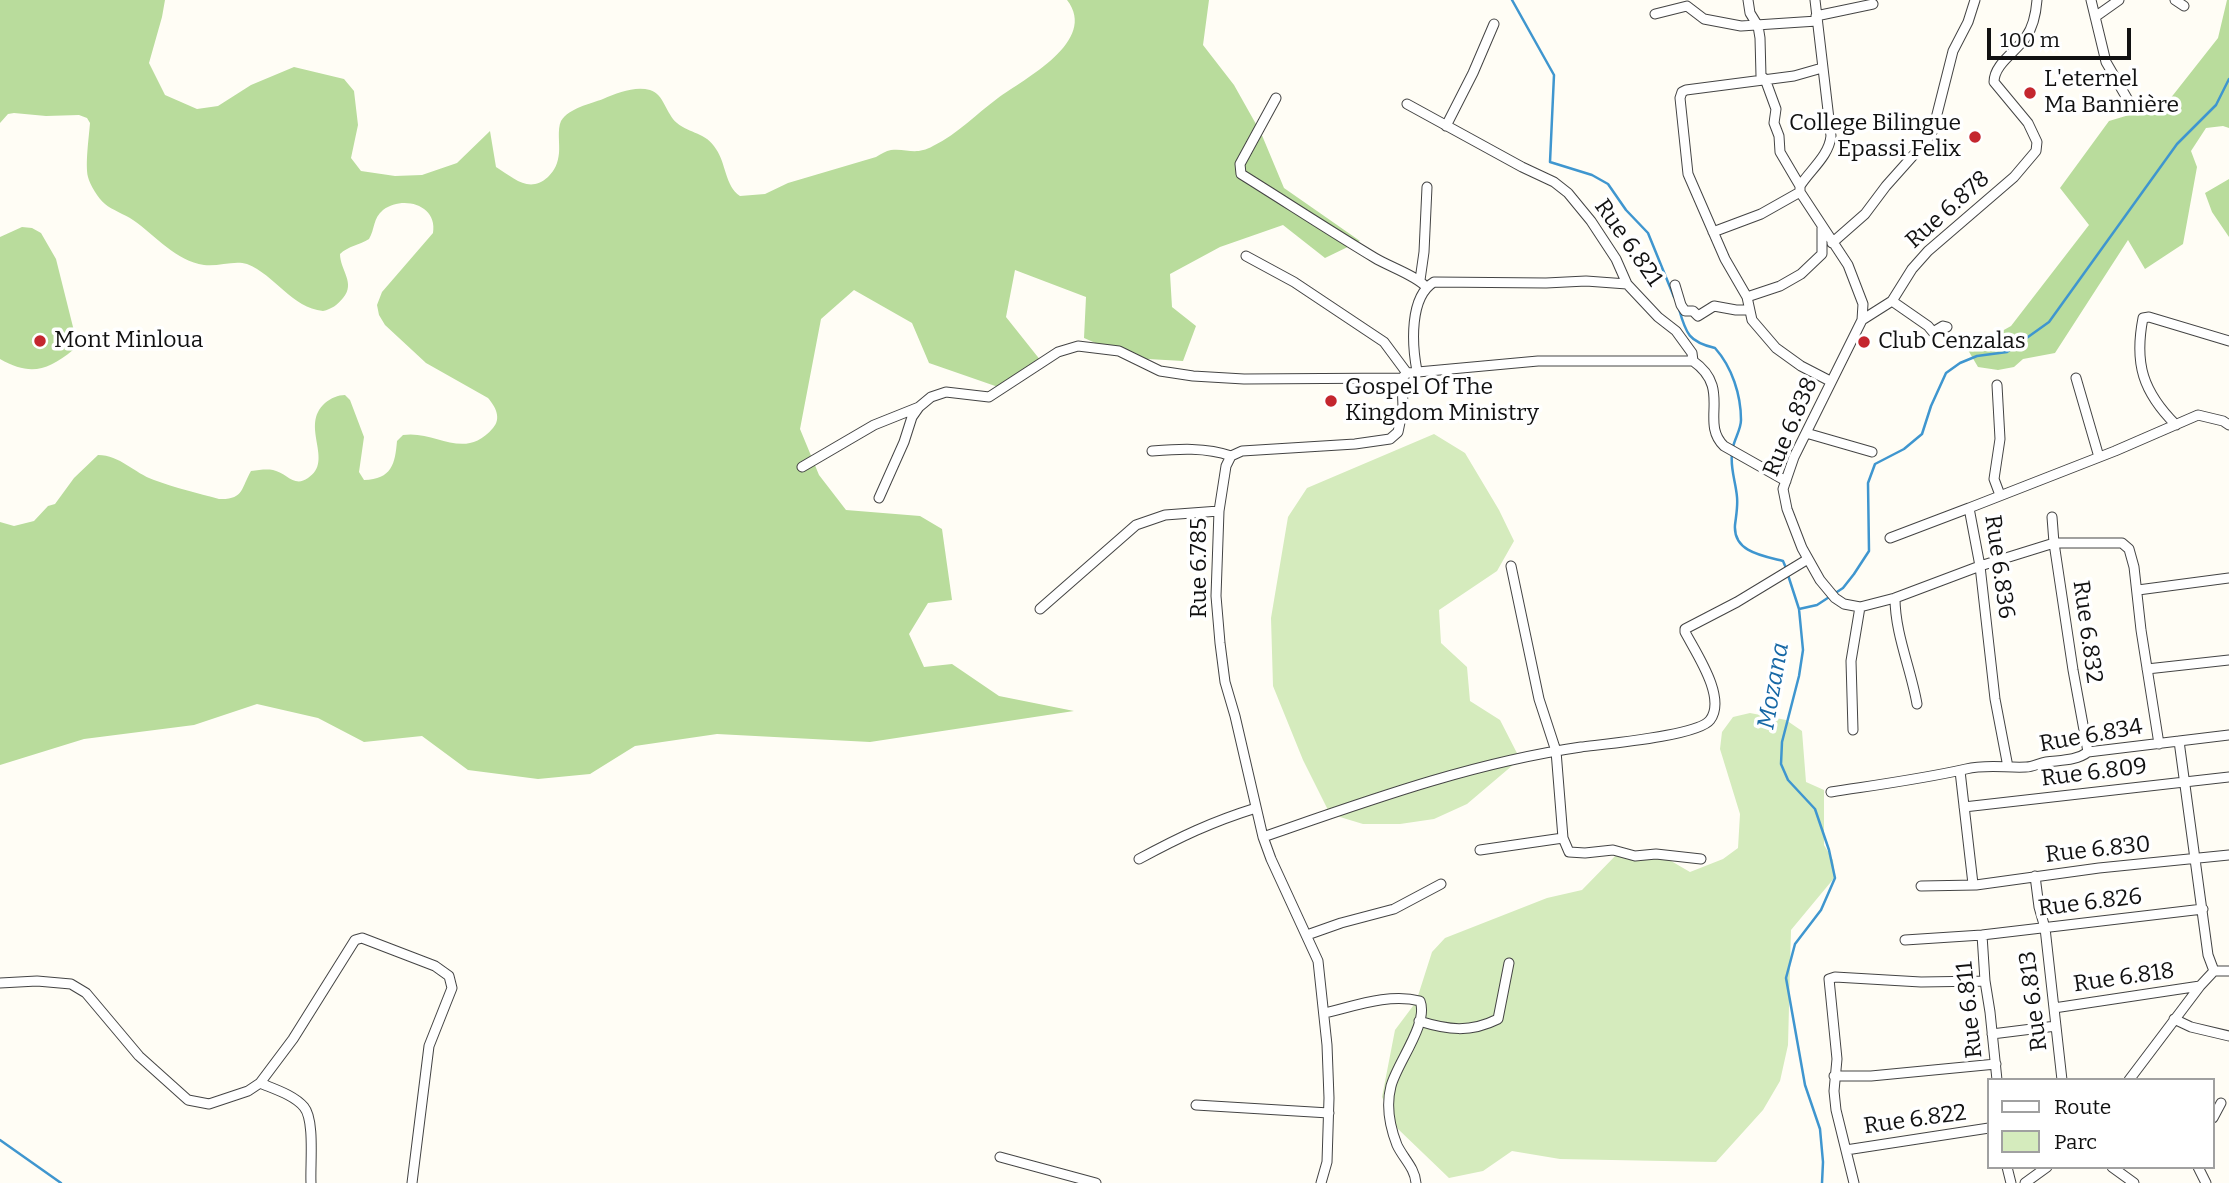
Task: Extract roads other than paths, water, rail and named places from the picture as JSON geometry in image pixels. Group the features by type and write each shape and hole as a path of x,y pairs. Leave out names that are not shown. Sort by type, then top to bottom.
{"street":[{"path":"1748,0 1750,13 1758,26 1760,76 1765,79 1776,109 1774,123 1779,136 1780,152 1822,228 1848,265 1863,304 1862,320"},
{"path":"1713,232 1761,214 1800,189 1831,143 1829,103 1822,68 1815,0"},
{"path":"1832,243 1865,214 1933,130 1953,51 1968,22 1975,0"},
{"name":"Rue 6.878","path":"1862,320 1892,302 1912,269 1927,251 2014,177 2036,151 2037,142 2033,132 1994,82 1994,74 2028,34 2037,0"},
{"path":"2091,0 2106,62 2132,107"},
{"path":"2095,17 2119,0"},
{"path":"2175,0 2184,6"},
{"path":"1655,14 1687,6 1704,19 1741,26 1758,26 1817,18 1873,4"},
{"path":"1446,126 1494,24"},
{"path":"1822,68 1794,76 1686,90 1680,98 1688,174 1725,259 1747,297 1752,320 1782,353 1830,381"},
{"path":"1276,98 1240,163 1241,174 1404,274 1423,284 1586,281 1627,284"},
{"name":"Rue 6.821","path":"1407,104 1554,182 1568,193 1591,221 1616,260 1627,284 1675,331 1692,354 1693,361 1706,370 1714,384 1717,439 1724,446 1786,481"},
{"path":"1152,451 1218,451 1231,456 1242,451 1390,439 1398,432 1423,284 1427,187"},
{"path":"1747,297 1780,286 1801,275 1822,254 1822,228"},
{"path":"1246,256 1293,282 1384,342 1409,374"},
{"path":"1675,285 1685,311 1693,311 1698,316 1714,306 1749,310"},
{"path":"1892,302 1933,332 1943,326 1947,327"},
{"path":"2176,425 2161,411 2142,377 2140,334 2143,318 2149,317 2229,341"},
{"name":"Rue 6.838","path":"1860,607 1844,604 1835,598 1820,580 1787,509 1783,489 1794,457 1862,320"},
{"path":"802,467 874,425 919,407 932,397 946,392 989,397 1058,352 1078,346 1119,351 1160,371 1244,379 1409,374 1538,360 1693,361"},
{"path":"2076,378 2099,457"},
{"path":"1997,385 2000,439 1994,479 2000,495"},
{"path":"879,498 912,417 919,407"},
{"name":"Rue 6.836","path":"2008,767 1995,699 1980,566 1969,509 2200,415 2229,425"},
{"path":"1806,433 1872,452"},
{"name":"Rue 6.785","path":"1231,456 1226,466 1219,511 1216,596 1225,682 1263,837 1318,961 1325,1013 1329,1113 1327,1163 1321,1183"},
{"path":"1890,538 1969,509"},
{"path":"1040,609 1136,525 1165,515 1219,511"},
{"name":"Rue 6.832","path":"2052,517 2088,752"},
{"path":"1853,730 1851,661 1860,607 1895,598 1980,566 2054,543 2117,542 2126,545 2131,554 2159,744"},
{"path":"1263,837 1468,771 1556,751 1679,733 1708,723 1713,715 1716,699 1709,677 1685,629 1737,602 1808,559"},
{"path":"1511,566 1539,699 1556,751 1563,838 1569,852 1613,850 1635,856 1656,854 1701,859"},
{"path":"2138,590 2229,578"},
{"path":"1895,598 1905,659 1912,674 1917,704"},
{"path":"2147,668 2229,660"},
{"name":"Rue 6.834","path":"1831,792 1987,766 2029,768 2041,762 2074,759 2088,752 2229,736"},
{"path":"2179,741 2208,955 2214,971"},
{"path":"1959,771 1973,884"},
{"name":"Rue 6.809","path":"1964,807 2229,777"},
{"path":"1139,859 1188,832 1256,808"},
{"path":"1480,850 1544,843 1563,838"},
{"name":"Rue 6.830","path":"1920,886 1976,885 2229,855"},
{"name":"Rue 6.813","path":"2035,876 2045,928 2062,1078"},
{"path":"1307,935 1394,909 1440,884"},
{"name":"Rue 6.826","path":"1905,940 1982,935 2203,909"},
{"name":"Rue 6.811","path":"1982,935 1997,1078"},
{"path":"0,983 37,981 71,984 86,993 139,1056 188,1100 209,1104 247,1091 260,1083 293,1039 355,940 362,938 435,966 449,976 452,988 429,1046 412,1183"},
{"path":"1419,1020 1438,1027 1465,1029 1481,1027 1498,1019 1508,962"},
{"path":"2131,1078 2200,986 2214,971 2229,971"},
{"path":"1854,1183 1836,1110 1834,1076 1837,1059 1829,979 1985,981"},
{"name":"Rue 6.818","path":"2054,1008 2200,986"},
{"path":"1325,1013 1390,998 1420,1001 1423,1008 1391,1086 1388,1111 1397,1145 1411,1167 1416,1183"},
{"path":"2174,1019 2191,1027 2229,1036"},
{"path":"1992,1034 2056,1026"},
{"path":"1834,1076 1871,1076 1996,1064"},
{"path":"260,1083 287,1095 303,1106 310,1118 311,1183"},
{"path":"1196,1105 1329,1113"},
{"name":"Rue 6.822","path":"1846,1150 1988,1128"},
{"path":"1000,1157 1096,1183"},
{"path":"2025,1183 2044,1169"},
{"path":"2115,1169 2134,1183"}],"waterway":[{"name":"Mozana","path":"1512,0 1554,75 1550,162 1592,175 1608,184 1626,210 1648,233 1674,297"},
{"path":"1799,609 1817,605 1843,588 1869,551 1868,483 1875,464 1904,449 1922,434 1946,373 1977,356 2007,352 2049,322 2177,144 2216,105 2229,79"},
{"name":"Mozana","path":"1679,309 1690,336 1699,343 1715,348 1734,382 1741,420 1733,447"},
{"name":"Mozana","path":"1732,454 1737,501 1735,525 1739,541 1751,551 1783,561 1786,568"},
{"name":"Mozana","path":"1788,575 1799,609 1803,650 1782,742 1781,764 1788,780 1815,809 1835,878 1821,910 1795,944 1786,978 1805,1085 1820,1129 1822,1183"},
{"path":"0,1140 61,1183"}],"place":[{"name":"L'eternel Ma Bannière","path":"2030,93"},
{"name":"College Bilingue Epassi Felix","path":"1975,137"},
{"name":"Mont Minloua","path":"40,341"},
{"name":"Club Cenzalas","path":"1864,342"},
{"name":"Gospel Of The Kingdom Ministry","path":"1331,401"}]}
